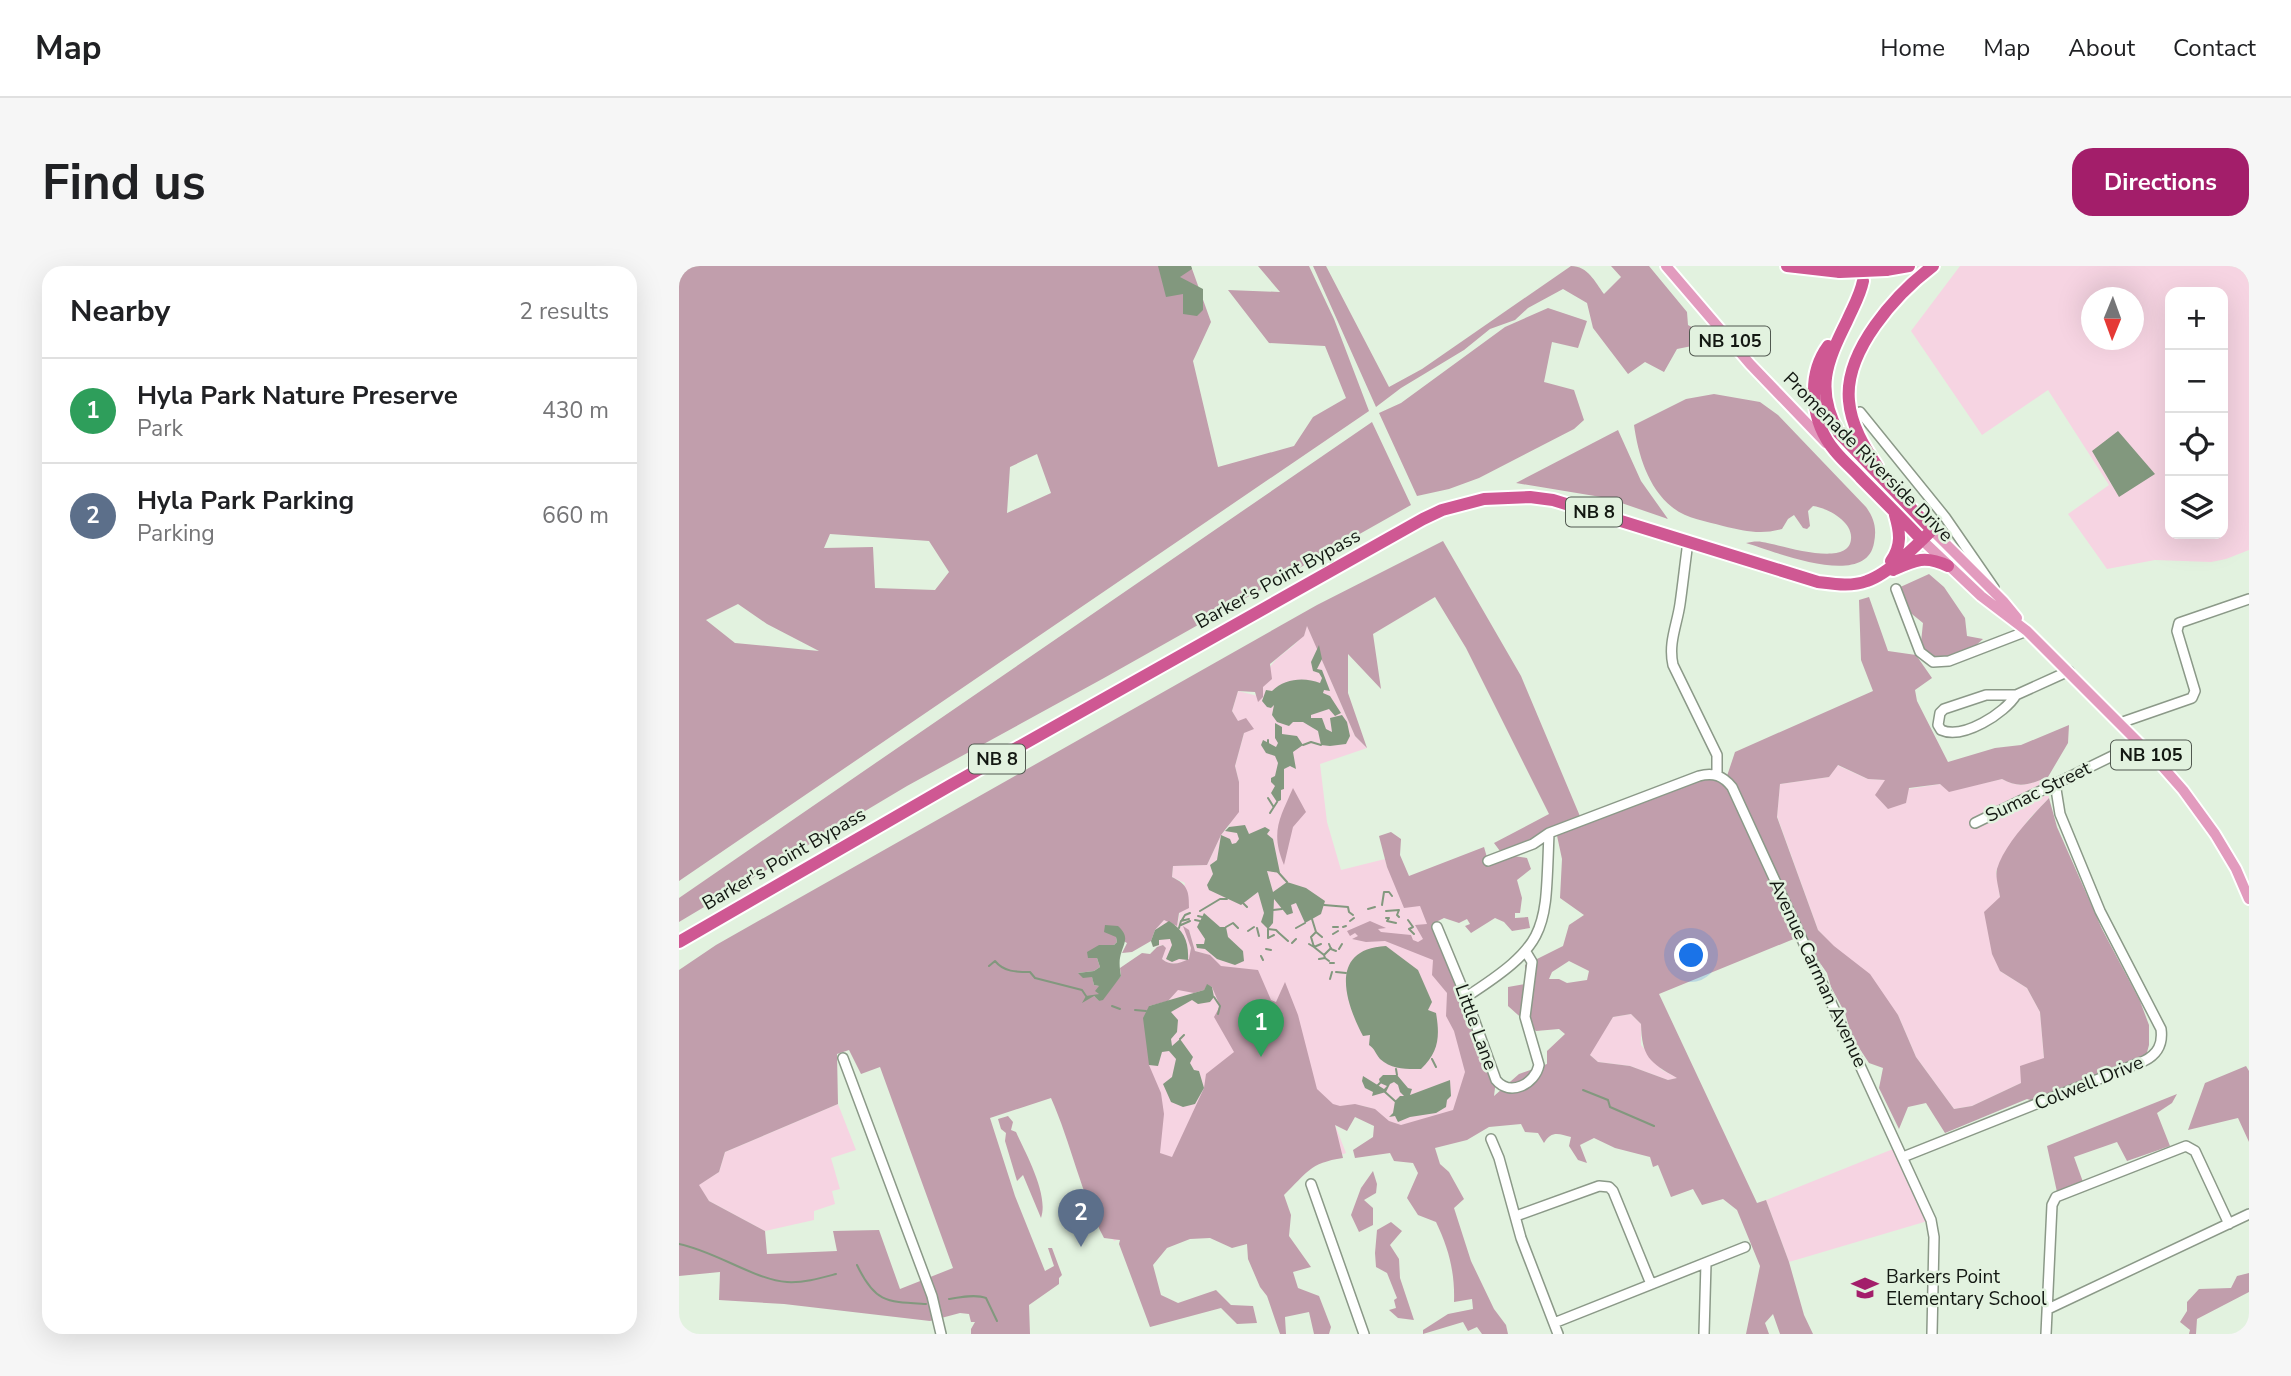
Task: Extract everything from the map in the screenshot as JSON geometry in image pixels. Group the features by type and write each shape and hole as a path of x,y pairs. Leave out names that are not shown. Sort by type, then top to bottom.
{"highway":[{"path":"1787,266 1840,272 1909,266"},
{"path":"1805,266 1821,271"},
{"path":"1886,481 1853,422 1849,383 1863,346 1877,325 1893,304 1933,266"},
{"name":"Promenade Riverside Drive","path":"1863,281 1861,293 1829,360 1824,382 1825,401 1839,433 1871,469 1886,481 1927,535"},
{"path":"1834,450 1816,412 1815,375 1822,354 1848,318"},
{"name":"Promenade Riverside Drive","path":"1834,450 1894,512 1927,535"},
{"name":"Barker's Point Bypass","path":"679,942 939,792 1442,510 1484,499 1530,497 1577,506 1818,582 1851,585 1867,582 1879,575 1927,535"},
{"path":"1879,575 1899,548 1899,527 1894,512"},
{"path":"1879,575 1921,559 1931,559 1948,566"}],"main road":[{"name":"Promenade Riverside Drive","path":"1666,266 1750,364 1834,450"},
{"name":"Promenade Riverside Drive","path":"1927,535 1948,566 2027,631 2069,671 2183,790 2236,869 2249,898"},
{"name":"Promenade Riverside Drive","path":"1927,535 2003,601 2027,631"}],"street":[{"path":"1860,412 1945,517 2003,601"},
{"path":"1927,535 1945,517"},
{"path":"1488,861 1533,844 1549,833 1699,776 1708,773 1717,775 1717,755 1671,654 1688,542"},
{"path":"1896,589 1920,652 1933,662 1949,661 2027,631"},
{"path":"2120,723 2192,698 2195,691 2178,631 2179,623 2249,599"},
{"path":"2016,695 2009,706 1987,722 1952,733 1941,730 1938,725 1940,713 1944,709 1986,695 2016,695 2069,671"},
{"name":"Sumac Street","path":"1975,823 2139,743"},
{"name":"Avenue Carman Avenue","path":"1717,775 1726,779 1732,787 1934,1228 1932,1334"},
{"name":"Colwell Drive","path":"1903,1157 2144,1062 2157,1052 2161,1045 2161,1029 2095,899 2060,814 2055,783"},
{"path":"1466,997 1504,972 1526,953 1540,929 1544,916 1549,833"},
{"name":"Little Lane","path":"1437,928 1496,1080 1499,1085 1510,1089 1532,1080 1539,1065 1525,1017 1532,962 1526,953"},
{"path":"843,1058 932,1296 941,1334"},
{"path":"1491,1139 1499,1158 1521,1238 1558,1334"},
{"path":"2046,1334 2052,1205 2060,1194 2186,1146 2195,1151 2228,1224"},
{"path":"1311,1184 1364,1334"},
{"path":"1516,1216 1599,1186 1609,1187 1651,1284"},
{"path":"2048,1309 2249,1214"},
{"path":"1554,1323 1745,1247"},
{"path":"1704,1334 1706,1263"}],"shaded area":[{"path":"679,266 1191,266 1211,322 1193,361 1218,467 1294,446 1313,417 1346,398 1325,346 1269,343 1228,290 1280,292 1258,266 1309,266 1334,319 1369,411 679,881","holes":["1037,454 1051,493 1007,513 1010,467","830,534 929,541 949,572 935,590 875,588 873,547 824,548","738,604 767,624 819,651 735,643 706,620"]},
{"path":"1158,266 1191,266 1192,269 1180,277 1203,289 1203,310 1197,316 1183,314 1183,294 1166,297"},
{"path":"1313,266 1326,266 1389,387 1422,369 1571,266 1587,272 1604,294 1621,277 1611,266 1649,266 1687,312 1688,325 1699,331 1718,352 1692,346 1677,349 1664,372 1645,362 1628,374 1593,328 1587,303 1563,289 1528,308 1515,320 1490,329 1464,350 1401,388 1376,407"},
{"path":"1960,266 2249,266 2249,550 2211,562 2155,560 2107,569 2068,514 2109,485 2048,390 1982,435 1911,331"},
{"path":"1548,308 1587,321 1578,348 1552,342 1544,382 1574,390 1584,420 1574,429 1479,478 1449,489 1417,496 1379,413 1401,403 1505,327"},
{"path":"1714,394 1760,402 1778,415 1866,507 1875,528 1874,543 1867,557 1855,564 1817,564 1746,543 1760,542 1826,554 1847,548 1851,539 1848,527 1838,517 1819,507 1813,506 1808,511 1810,526 1807,529 1803,528 1794,515 1782,529 1760,532 1690,517 1664,499 1645,470 1634,425 1686,399"},
{"path":"1372,422 1411,505 907,786 679,922 679,898"},
{"path":"1618,430 1641,481 1668,519 1607,498 1516,483"},
{"path":"2118,431 2155,474 2119,497 2092,451"},
{"path":"1443,541 1521,676 1582,821 1699,776 1726,779 1735,752 1873,691 1861,660 1859,600 1869,597 1888,651 1916,655 1932,678 1915,690 1917,701 1948,762 1995,748 2021,745 2069,725 2068,743 2048,777 2036,782 2020,785 2002,779 1949,792 1940,784 1909,788 1906,803 1888,809 1875,795 1885,780 1868,779 1838,765 1829,777 1780,784 1777,817 1818,930 1870,974 1898,1015 1916,1057 1954,1109 1972,1106 2021,1083 2020,1066 2044,1058 2040,1012 2027,988 2000,971 1992,954 1984,912 2000,897 1997,872 2006,850 2049,798 2057,827 2102,929 2140,1001 2149,1025 2146,1056 2034,1101 2027,1099 1945,1133 1926,1103 1908,1107 1899,1129 1879,1088 1883,1068 1869,1063 1852,1037 1845,1013 1827,973 1801,936 1659,994 1757,1203 1766,1200 1789,1262 1804,1315 1813,1334 1780,1334 1773,1314 1765,1323 1769,1334 1746,1334 1760,1266 1737,1210 1723,1199 1702,1205 1693,1189 1671,1197 1658,1165 1653,1167 1650,1157 1615,1148 1594,1138 1580,1145 1587,1163 1578,1160 1569,1146 1571,1137 1555,1134 1549,1136 1544,1143 1538,1133 1525,1132 1521,1124 1489,1127 1467,1140 1435,1148 1440,1164 1449,1172 1464,1199 1454,1208 1471,1261 1494,1309 1506,1325 1508,1334 1482,1334 1477,1327 1468,1331 1463,1322 1423,1334 1423,1330 1448,1314 1473,1309 1472,1299 1454,1302 1452,1271 1441,1232 1436,1222 1418,1215 1407,1198 1418,1173 1413,1163 1394,1161 1390,1153 1355,1158 1353,1150 1373,1137 1374,1126 1355,1117 1347,1131 1335,1125 1343,1158 1315,1166 1284,1195 1291,1215 1289,1236 1311,1267 1293,1272 1298,1288 1319,1296 1331,1327 1329,1334 1314,1334 1309,1312 1285,1317 1286,1334 1280,1334 1267,1296 1260,1287 1248,1259 1247,1244 1232,1248 1210,1238 1190,1239 1167,1248 1153,1265 1161,1295 1178,1303 1216,1290 1231,1305 1253,1306 1257,1323 1237,1324 1221,1308 1150,1327 1119,1244 1120,1240 1104,1238 1096,1221 1051,1098 990,1118 1015,1196 1045,1271 1054,1266 1048,1248 1052,1248 1062,1275 1059,1284 1029,1305 1030,1334 971,1334 975,1322 971,1322 969,1314 960,1313 930,1321 784,1304 719,1300 720,1272 679,1276 679,970 716,945 1317,605","holes":["1435,597 1466,648 1549,814 1494,843 1503,855 1488,861 1484,847 1409,876 1400,855 1401,839 1391,832 1379,836 1387,867 1404,908 1420,906 1427,924 1415,925 1423,939 1418,942 1413,940 1411,935 1381,932 1378,929 1386,928 1370,921 1347,931 1350,936 1355,933 1358,936 1352,939 1366,942 1385,941 1433,960 1432,975 1447,993 1446,1016 1454,1031 1465,1072 1453,1110 1401,1125 1389,1121 1375,1109 1355,1104 1333,1104 1317,1089 1298,1015 1285,982 1276,1002 1271,1000 1258,970 1221,966 1210,955 1195,951 1189,930 1183,926 1191,948 1189,959 1175,964 1169,963 1162,959 1166,948 1163,945 1150,954 1142,953 1120,968 1121,976 1099,1001 1094,996 1100,994 1100,986 1094,985 1092,976 1078,973 1094,971 1100,967 1097,958 1099,945 1114,945 1117,942 1116,937 1127,943 1122,953 1132,952 1151,941 1155,930 1164,920 1177,926 1179,913 1189,908 1187,889 1172,877 1173,866 1207,865 1221,835 1239,812 1239,782 1235,766 1244,733 1254,729 1246,718 1238,721 1232,711 1238,691 1255,692 1258,702 1263,697 1263,687 1272,679 1270,664 1304,636 1307,626 1355,736 1367,748 1348,693 1348,654 1381,689 1373,634","1556,831 1562,859 1560,898 1584,915 1569,925 1563,946 1525,965 1525,984 1508,987 1508,1006 1536,1031 1559,1029 1565,1034 1547,1051 1547,1064 1519,1074 1494,1096 1496,1080 1434,923 1444,918 1459,923 1467,919 1470,924 1465,926 1471,933 1495,918 1504,922 1512,931 1530,928 1528,917 1515,918 1515,913 1520,913 1522,898 1517,880 1531,869 1527,858 1506,855","1569,961 1589,971 1587,980 1567,983 1559,979 1549,979 1552,972","1207,985 1212,987 1220,1006 1214,1017 1234,1052 1206,1074 1204,1088 1172,1157 1160,1153 1164,1114 1161,1093 1149,1065 1149,1006 1168,1001 1178,990 1194,993 1204,990","1631,1014 1641,1024 1643,1044 1649,1057 1677,1078 1668,1080 1630,1066 1598,1062 1590,1055 1613,1017","849,1050 861,1074 880,1067 953,1268 900,1289 879,1230 833,1231 837,1251 767,1254 765,1231 709,1201 699,1185 719,1172 725,1152 838,1104 837,1054"]},
{"path":"1929,574 1944,587 1965,618 1967,636 1983,639 1965,655 1941,663 1920,652 1923,623 1902,606 1896,589"},
{"path":"1307,625 1355,736 1367,748 1320,764 1327,822 1341,870 1385,859 1387,867 1409,876 1494,1096 1397,1133 1383,1116 1368,1107 1351,1106 1330,1112 1346,1153 1114,1241 1030,1022 1206,954 1195,951 1189,930 1190,959 1176,964 1169,963 1162,959 1164,945 1153,947 1151,941 1155,930 1164,920 1178,923 1185,883 1172,877 1173,866 1207,865 1221,835 1229,827 1239,782 1235,766 1244,733 1232,711 1238,691 1262,697 1268,670 1296,643"},
{"path":"1319,645 1322,659 1317,669 1322,670 1330,691 1324,690 1323,693 1330,696 1341,713 1335,716 1329,709 1311,715 1311,718 1322,718 1326,729 1332,732 1330,718 1342,715 1347,722 1350,736 1346,744 1321,745 1318,731 1303,722 1293,722 1289,726 1277,722 1272,715 1274,705 1267,707 1262,701 1266,690 1272,691 1289,681 1302,679 1320,683 1322,678 1319,673 1313,671 1311,662"},
{"path":"1275,723 1282,727 1282,734 1297,736 1303,745 1293,752 1296,769 1290,766 1284,769 1284,789 1281,790 1281,800 1277,802 1271,793 1275,786 1271,778 1275,776 1278,763 1275,756 1266,753 1261,745 1263,740 1276,747 1278,743 1275,738"},
{"path":"1837,765 1868,779 1886,780 1909,789 1940,784 1949,791 2002,779 2014,784 2025,784 2048,777 2049,798 2028,820 1996,871 2000,897 2000,971 2027,988 2040,1012 2044,1058 2021,1083 1972,1106 1954,1109 1916,1057 1898,1015 1818,930 1777,816 1780,784 1829,777"},
{"path":"1293,788 1306,812 1293,827 1284,865 1278,843 1278,825"},
{"path":"1245,825 1249,834 1265,827 1270,830 1267,834 1273,839 1280,873 1267,871 1273,892 1287,882 1306,888 1325,901 1321,914 1305,923 1296,903 1291,905 1293,913 1287,915 1274,899 1273,923 1268,929 1261,922 1264,913 1258,892 1241,905 1209,890 1207,885 1213,874 1210,865 1217,860 1221,835 1230,839 1232,844 1236,843 1239,839 1237,833 1225,831 1229,827"},
{"path":"1204,913 1220,927 1226,927 1228,937 1243,951 1244,961 1235,965 1217,959 1205,949 1197,948 1196,944 1204,944 1205,939 1197,927"},
{"path":"1169,921 1184,937 1188,960 1179,959 1172,962 1166,959 1172,945 1170,939 1159,940 1159,945 1153,947 1151,941 1155,930"},
{"path":"1105,925 1118,926 1124,934 1120,960 1121,976 1103,1000 1099,1001 1094,996 1082,1003 1086,996 1099,994 1095,991 1099,986 1094,985 1092,977 1083,978 1078,973 1094,971 1100,967 1097,958 1088,958 1087,952 1099,945 1114,945 1117,942 1116,937 1104,932"},
{"path":"1386,946 1418,970 1432,1002 1428,1010 1436,1013 1437,1043 1421,1069 1395,1067 1380,1059 1369,1045 1370,1035 1363,1036 1351,1007 1346,979 1349,966 1356,956 1368,949"},
{"path":"1207,984 1212,987 1214,997 1210,1002 1198,1004 1192,1000 1171,1012 1178,1020 1177,1032 1171,1039 1172,1046 1180,1039 1193,1057 1190,1063 1194,1070 1199,1071 1204,1088 1195,1104 1183,1107 1171,1102 1163,1084 1172,1077 1176,1059 1169,1051 1162,1052 1158,1066 1149,1065 1143,1018 1149,1006 1204,990"},
{"path":"1631,1014 1641,1024 1641,1045 1662,1070 1678,1078 1668,1080 1630,1066 1598,1062 1589,1054 1613,1017"},
{"path":"2246,1066 2249,1071 2249,1142 2238,1118 2188,1130 2205,1083"},
{"path":"1383,1075 1397,1075 1412,1089 1410,1095 1450,1080 1451,1096 1446,1107 1436,1113 1398,1122 1395,1116 1389,1117 1393,1113 1395,1101 1404,1096 1398,1085 1394,1082 1386,1092 1372,1096 1373,1092 1365,1088 1362,1081 1363,1076 1384,1089 1387,1086 1380,1083 1379,1079"},
{"path":"2177,1094 2172,1103 2157,1113 2170,1146 2127,1161 2117,1142 2074,1157 2083,1182 2057,1192 2047,1146"},
{"path":"838,1104 856,1150 831,1158 840,1189 832,1191 835,1204 814,1211 814,1220 765,1231 709,1201 698,1185 719,1172 725,1152"},
{"path":"1008,1116 1013,1122 1011,1130 1016,1132 1039,1186 1043,1209 1041,1218 1023,1175 1017,1181 1005,1141 1006,1133 1001,1129 998,1119"},
{"path":"1898,1147 1931,1220 1789,1262 1766,1200"},
{"path":"1373,1171 1377,1184 1376,1193 1364,1200 1373,1208 1373,1225 1359,1232 1351,1215 1361,1188"},
{"path":"1391,1222 1402,1231 1390,1245 1399,1259 1400,1278 1414,1320 1398,1318 1389,1310 1396,1308 1394,1300 1397,1298 1387,1273 1376,1267 1377,1230"},
{"path":"2249,1273 2249,1292 2197,1319 2196,1334 2189,1334 2190,1330 2180,1322 2187,1311 2187,1302 2199,1289 2231,1288 2237,1276"}],"waterway":[{"path":"1303,745 1311,742 1321,745"},
{"path":"1268,798 1273,806"},
{"path":"1270,813 1277,802"},
{"path":"1278,872 1287,882"},
{"path":"1382,905 1384,892 1389,892 1392,896"},
{"path":"1200,911 1220,899 1227,899"},
{"path":"1243,903 1247,907"},
{"path":"1324,905 1348,907 1353,915"},
{"path":"1368,909 1375,907"},
{"path":"1273,910 1282,909"},
{"path":"1386,911 1399,910 1399,917"},
{"path":"1182,920 1190,913"},
{"path":"1198,916 1202,917"},
{"path":"1350,921 1354,918"},
{"path":"1386,918 1389,918 1387,921 1396,923"},
{"path":"1179,928 1181,921 1189,919"},
{"path":"1312,919 1316,932 1322,937"},
{"path":"1195,920 1200,921"},
{"path":"1408,920 1413,927 1409,929 1414,934"},
{"path":"1181,925 1190,921"},
{"path":"1226,927 1233,923 1238,928"},
{"path":"1296,928 1305,923"},
{"path":"1248,931 1254,927"},
{"path":"1333,927 1338,927"},
{"path":"1257,928 1259,936"},
{"path":"1274,935 1268,938 1268,929 1279,933"},
{"path":"1333,934 1338,931"},
{"path":"1316,932 1311,937 1314,947 1324,955"},
{"path":"1279,933 1288,941"},
{"path":"1292,943 1296,939"},
{"path":"1309,944 1314,947 1321,944"},
{"path":"1329,944 1331,949 1336,951"},
{"path":"1339,949 1342,944"},
{"path":"1325,958 1324,955 1331,948"},
{"path":"1266,949 1271,950"},
{"path":"1261,956 1263,960"},
{"path":"1319,959 1325,958 1329,961"},
{"path":"989,966 995,961 1006,969 1030,972 1035,978 1082,990 1086,996"},
{"path":"1330,979 1332,972"},
{"path":"1336,972 1346,973"},
{"path":"1214,997 1220,1006 1218,1014"},
{"path":"1112,1006 1120,1009"},
{"path":"1135,1010 1146,1011"},
{"path":"1180,1039 1184,1035"},
{"path":"1432,1059 1436,1067"},
{"path":"1396,1069 1397,1075"},
{"path":"1377,1086 1380,1083"},
{"path":"1583,1090 1608,1100 1610,1107 1654,1126"},
{"path":"1385,1092 1395,1101"},
{"path":"679,1244 775,1280 800,1282 836,1274"},
{"path":"857,1265 876,1294 892,1301 926,1304"},
{"path":"949,1299 973,1296 986,1298 997,1321"}],"place":[{"name":"Hyla Park Nature Preserve","path":"1261,1057"},
{"name":"Hyla Park Parking","path":"1081,1247"},
{"name":"Barkers Point Elementary School","path":"1865,1288"}]}
